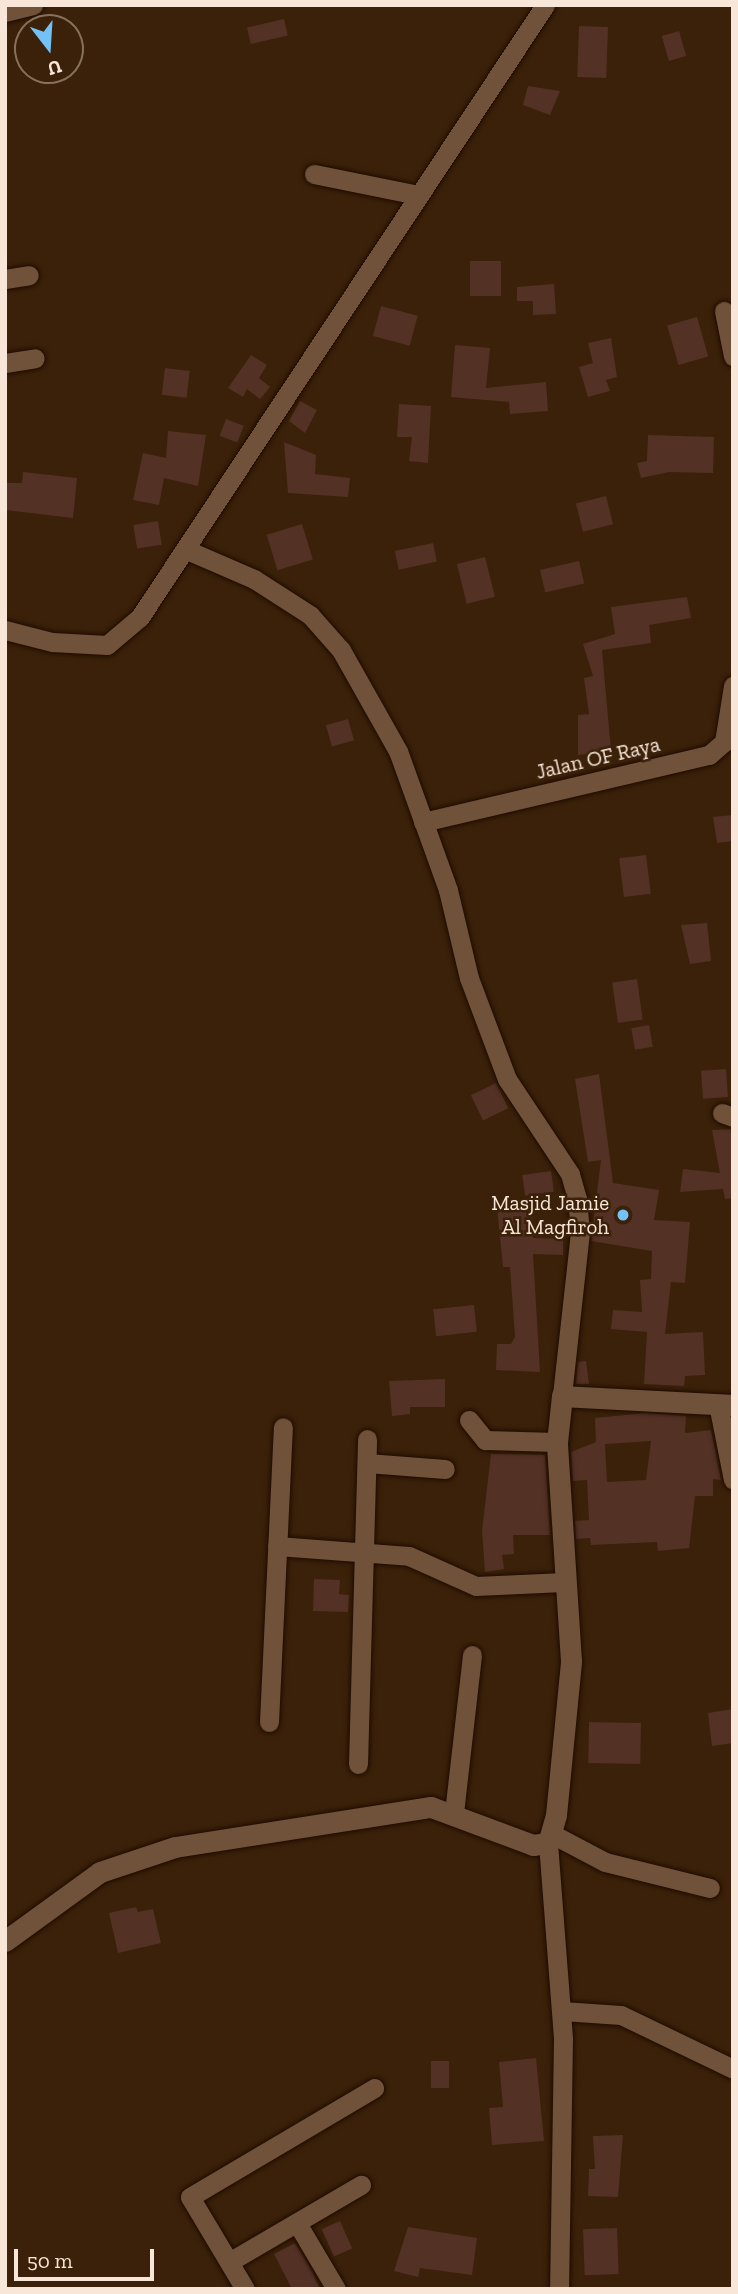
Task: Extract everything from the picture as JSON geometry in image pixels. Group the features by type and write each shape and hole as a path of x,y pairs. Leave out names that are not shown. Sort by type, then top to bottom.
{"street":[{"path":"5,12 33,5"},
{"path":"5,630 52,642 107,645 140,617 187,550 540,7"},
{"path":"314,174 418,195"},
{"path":"5,279 29,275"},
{"path":"724,311 733,356"},
{"path":"5,363 35,358"},
{"path":"187,550 254,579 310,615 341,650 398,751 448,890 469,978 507,1079 570,1174 578,1198 579,1244 557,1442 569,1696 550,1838 562,2011 559,2289"},
{"name":"Jalan OF Raya","path":"423,822 709,755 724,742 733,686"},
{"path":"562,1396 725,1404 733,1480"},
{"path":"470,1420 485,1440 557,1442"},
{"path":"269,1722 283,1427"},
{"path":"358,1764 367,1439"},
{"path":"367,1463 446,1469"},
{"path":"277,1546 364,1550 424,1560 476,1586 565,1582"},
{"path":"454,1813 472,1655"},
{"path":"5,1941 100,1872 175,1847 409,1808 454,1813 533,1845 550,1838 605,1862 710,1888"},
{"path":"562,2011 621,2015 733,2069"},
{"path":"245,2289 190,2197 374,2088"},
{"path":"229,2262 361,2185"},
{"path":"297,2222 336,2289"}],"building":[{"path":"284,19 288,36 251,44 247,28"},
{"path":"579,26 608,27 606,78 577,77"},
{"path":"679,31 686,56 669,61 662,36"},
{"path":"528,86 560,91 550,115 523,105"},
{"path":"470,261 501,261 501,296 470,296"},
{"path":"554,284 556,314 533,315 533,301 517,301 517,287"},
{"path":"381,306 418,316 410,346 373,336"},
{"path":"697,317 708,356 679,365 667,326"},
{"path":"611,338 617,377 606,380 610,391 588,397 579,367 593,363 588,343"},
{"path":"455,345 490,348 486,388 546,382 548,411 510,414 509,402 451,397"},
{"path":"251,355 267,365 259,378 270,387 260,399 247,389 243,397 228,388"},
{"path":"165,368 190,371 187,398 162,395"},
{"path":"300,401 317,410 305,433 289,421"},
{"path":"399,404 431,406 428,463 409,461 412,437 397,437"},
{"path":"226,419 244,426 237,443 220,436"},
{"path":"168,431 206,435 198,486 164,478 159,505 133,500 143,453 166,458"},
{"path":"648,435 714,437 713,473 669,472 641,478 637,463 647,461"},
{"path":"284,442 316,455 315,474 350,478 348,497 288,493"},
{"path":"23,472 77,478 73,518 5,510 5,483 22,483"},
{"path":"606,496 613,524 583,532 576,503"},
{"path":"158,521 162,545 137,549 133,525"},
{"path":"302,524 313,559 277,570 267,535"},
{"path":"433,543 437,562 399,570 395,551"},
{"path":"485,557 495,597 467,604 457,564"},
{"path":"579,561 584,583 545,592 540,570"},
{"path":"687,597 691,618 649,625 651,643 602,650 611,751 578,755 578,715 589,714 584,678 593,676 583,644 615,634 611,607"},
{"path":"348,719 354,740 332,746 326,725"},
{"path":"733,815 733,841 717,843 713,817"},
{"path":"646,855 651,894 624,897 619,858"},
{"path":"707,923 711,961 690,964 681,925"},
{"path":"637,979 643,1020 618,1023 612,982"},
{"path":"649,1025 653,1047 635,1050 631,1028"},
{"path":"726,1069 728,1097 703,1099 701,1071"},
{"path":"599,1074 613,1183 659,1190 654,1220 690,1222 685,1283 671,1282 665,1334 703,1332 705,1375 685,1376 684,1386 644,1384 647,1332 611,1329 613,1310 642,1312 640,1280 651,1279 652,1251 591,1241 601,1160 588,1162 575,1079"},
{"path":"496,1083 508,1108 483,1120 471,1095"},
{"path":"733,1129 733,1198 725,1199 723,1189 680,1192 683,1169 720,1173 712,1130"},
{"path":"551,1171 554,1192 525,1196 522,1175"},
{"path":"532,1206 533,1238 563,1239 563,1255 533,1254 540,1372 496,1370 497,1344 511,1344 515,1337 510,1267 503,1267 497,1207"},
{"path":"474,1305 477,1332 436,1336 433,1309"},
{"path":"586,1361 589,1384 576,1384 578,1362"},
{"path":"445,1379 445,1407 410,1407 410,1414 392,1416 389,1381"},
{"path":"645,1413 686,1416 685,1433 711,1430 721,1480 713,1479 713,1496 695,1496 689,1548 658,1551 657,1542 591,1545 590,1538 576,1539 575,1521 589,1520 587,1480 573,1481 571,1452 596,1442 595,1418","holes":["651,1441 646,1480 607,1482 605,1444"]},
{"path":"491,1454 545,1455 550,1535 513,1535 514,1554 502,1555 504,1569 485,1572 482,1531"},
{"path":"314,1579 340,1580 339,1594 349,1595 348,1612 313,1611"},
{"path":"733,1709 733,1743 712,1746 708,1713"},
{"path":"589,1722 641,1723 640,1764 588,1763"},
{"path":"136,1907 138,1912 153,1909 161,1943 118,1953 109,1913"},
{"path":"536,2058 544,2141 492,2145 489,2108 503,2107 499,2062"},
{"path":"431,2061 449,2061 449,2088 431,2088"},
{"path":"623,2135 618,2197 588,2196 589,2169 595,2169 593,2136"},
{"path":"340,2221 352,2248 334,2257 322,2229"},
{"path":"408,2227 477,2238 472,2275 420,2268 418,2277 394,2271"},
{"path":"617,2228 619,2274 585,2275 583,2229"},
{"path":"295,2243 320,2289 292,2289 274,2254"}],"place":[{"name":"Masjid Jamie Al Magfiroh","path":"623,1215"}]}
